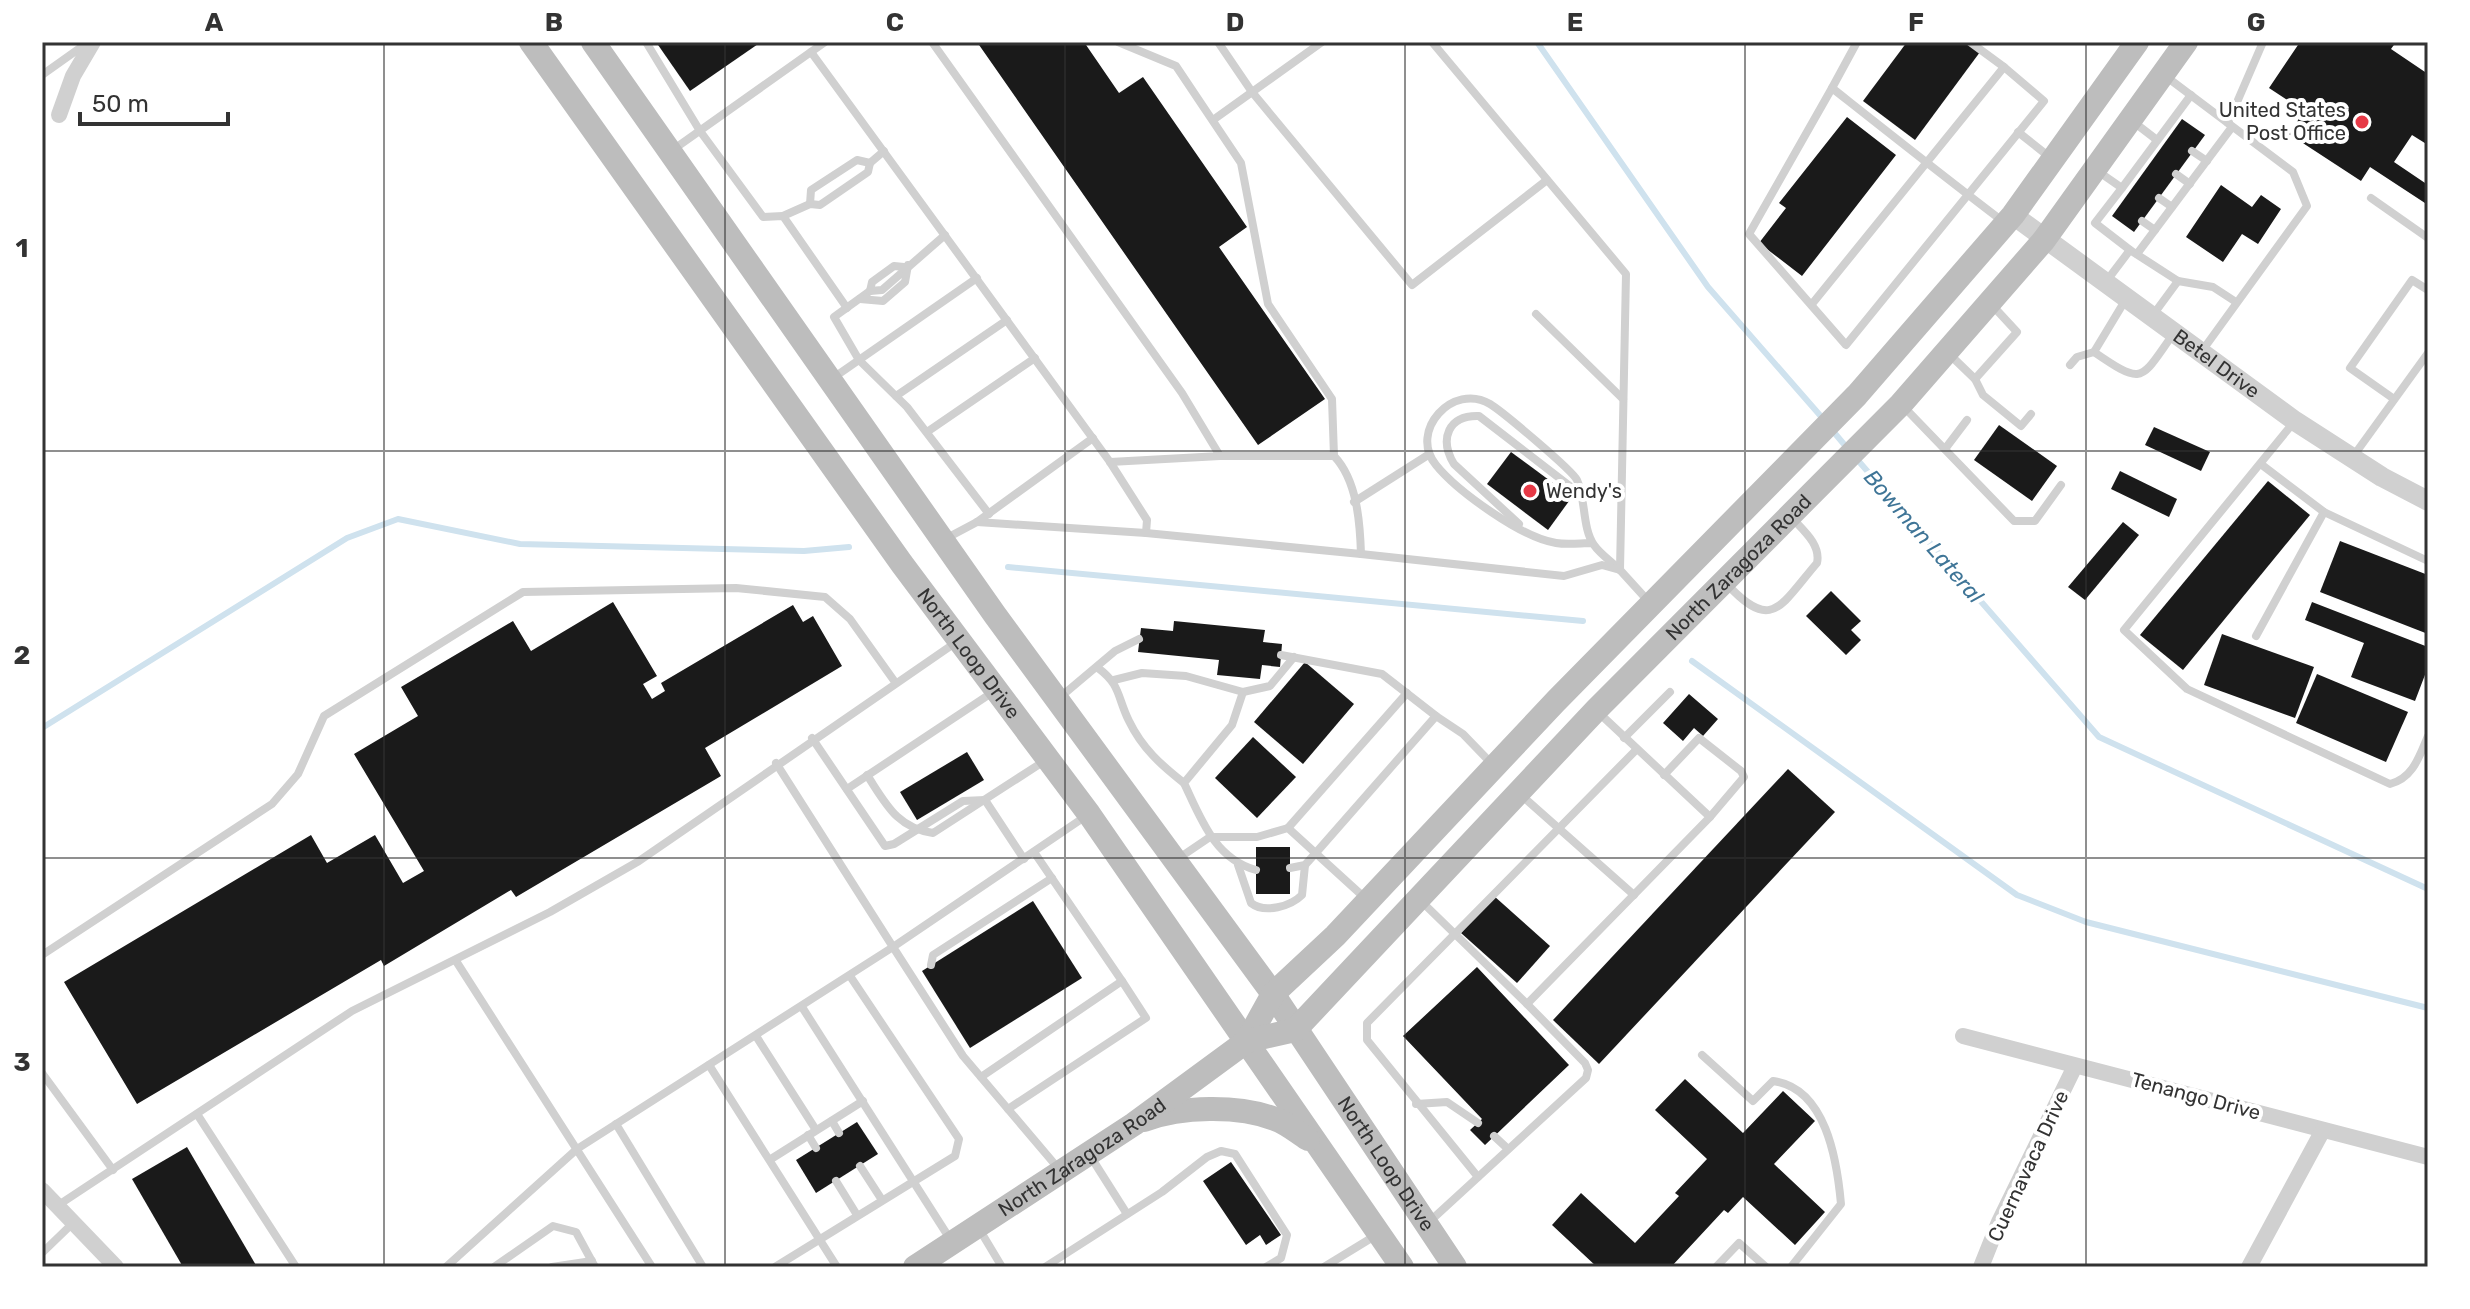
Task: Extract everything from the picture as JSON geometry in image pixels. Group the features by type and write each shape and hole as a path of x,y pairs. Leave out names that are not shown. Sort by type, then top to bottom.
{"main road":[{"name":"North Loop Drive","path":"531,42 959,640 1089,814 1402,1267"},
{"name":"North Loop Drive","path":"593,42 995,615 1273,994 1455,1267"},
{"name":"North Zaragoza Road","path":"1247,1041 1273,994 1857,395 2009,219 2137,42"},
{"name":"North Zaragoza Road","path":"915,1267 1134,1124 1247,1041 1295,1030 1596,710 1901,404 2044,240 2186,42"},
{"path":"1596,710 1595,688 1605,668 1731,542 1740,516"},
{"path":"959,640 995,615"},
{"path":"1134,1124 1153,1117 1242,1110 1277,1119 1317,1144"}],"street":[{"path":"59,115 73,76 91,42"},
{"name":"Betel Drive","path":"2009,219 2152,315 2295,421 2352,459 2428,501"},
{"name":"Tenango Drive","path":"1963,1036 2428,1157"},
{"name":"Cuernavaca Drive","path":"1981,1267 1999,1222 2075,1066"},
{"path":"2249,1267 2323,1130"},
{"path":"42,1190 116,1267"}],"lane":[{"path":"42,75 91,42"},
{"path":"646,42 700,131 763,217 783,216 810,204 820,205 868,172 870,163 884,151"},
{"path":"670,152 825,42"},
{"path":"932,42 1182,393 1220,456"},
{"path":"1118,42 1176,66 1241,163 1268,304 1332,399 1334,456 1345,467 1354,502 1361,554"},
{"path":"1218,42 1252,92 1412,285 1547,180"},
{"path":"1213,120 1322,42"},
{"path":"1432,42 1626,274 1620,570"},
{"path":"1857,42 1749,234 1846,345 2044,101 1970,42"},
{"path":"2105,283 2155,230 2207,161 2230,125 2263,42"},
{"path":"811,52 1110,462 1147,520 1146,533"},
{"path":"1812,304 2004,67"},
{"path":"2163,74 2293,172 2307,206 2202,352"},
{"path":"1832,88 1967,194 2009,219"},
{"path":"2191,95 2167,133 2157,140 2134,179 2122,188 2117,202 2095,223 2178,281 2213,287 2236,302"},
{"path":"2131,120 2157,140"},
{"path":"2018,132 2053,159"},
{"path":"2192,151 2207,161"},
{"path":"810,204 811,190 857,160 870,163"},
{"path":"2095,169 2122,188"},
{"path":"2176,174 2190,184"},
{"path":"2159,198 2172,207"},
{"path":"2371,198 2428,238"},
{"path":"783,216 847,308"},
{"path":"2142,221 2155,230"},
{"path":"945,235 906,265 882,290 870,291 834,317 859,360 927,432 989,514"},
{"path":"859,299 883,301 905,282 906,265"},
{"path":"830,380 977,278"},
{"path":"2394,399 2350,368 2412,280 2428,290"},
{"path":"2152,315 2178,281"},
{"path":"2070,365 2077,357 2094,352 2126,298"},
{"path":"1989,303 2015,339"},
{"path":"1536,314 1623,399"},
{"path":"896,396 1007,320"},
{"path":"1975,379 1997,354 2029,332"},
{"path":"2094,352 2128,376 2137,376 2146,372 2174,332"},
{"path":"1947,352 1975,379 1983,395 2021,426 2031,414"},
{"path":"2352,459 2428,353"},
{"path":"1997,354 2004,361"},
{"path":"927,432 1035,358"},
{"path":"1983,370 1990,377"},
{"path":"1592,543 1556,543 1528,535 1446,477 1428,455 1425,443 1432,422 1443,408 1458,399 1471,398 1489,403 1576,478 1592,543 1652,605"},
{"path":"1901,404 2014,521 2035,521 2061,485"},
{"path":"1528,535 1454,464 1446,451 1446,432 1455,421 1467,416 1479,416 1581,494"},
{"path":"1945,449 1967,420"},
{"path":"2295,421 2124,630 2187,689 2390,784 2401,781 2413,769 2428,736"},
{"path":"943,540 989,514 1093,438"},
{"path":"1354,502 1428,455"},
{"path":"1110,462 1220,456 1334,456"},
{"path":"2262,465 2324,512 2428,561"},
{"path":"2256,636 2324,512"},
{"path":"1725,582 1754,610 1764,613 1780,606 1817,563 1819,556 1791,517"},
{"path":"977,522 1146,533 1532,575 1564,576 1602,565 1620,570"},
{"path":"42,955 272,804 298,774 324,716 523,592 736,588 825,597 850,619 895,682"},
{"path":"1057,699 1130,641 1139,639"},
{"path":"57,1206 352,1011 456,961 639,861 812,738 959,640"},
{"path":"1281,655 1382,674 1463,734 1495,767"},
{"path":"1114,680 1142,673 1186,676 1243,692 1270,686 1294,657"},
{"path":"1098,668 1114,680 1129,722 1153,758 1184,783 1210,837 1238,865 1251,903 1263,908 1288,905 1302,895 1305,865 1436,716"},
{"path":"847,789 996,690"},
{"path":"1184,783 1232,725 1243,692"},
{"path":"1624,738 1670,692"},
{"path":"1175,860 1210,837 1257,837 1288,828 1407,693"},
{"path":"1596,710 1710,817"},
{"path":"812,738 885,846 894,844 963,801 985,800 1047,759"},
{"path":"1527,1004 1710,817 1744,777 1741,771 1699,738 1664,775"},
{"path":"1478,1177 1367,1040 1367,1023 1636,750"},
{"path":"776,763 893,947 981,1077 1061,1172"},
{"path":"867,775 894,817 914,830"},
{"path":"1519,794 1634,895"},
{"path":"985,800 1024,859"},
{"path":"446,1267 577,1149 850,976 1089,814"},
{"path":"1288,828 1367,901"},
{"path":"1008,1109 1146,1018 1034,852"},
{"path":"1238,865 1256,870"},
{"path":"1290,868 1305,865"},
{"path":"931,965 933,955 1052,878"},
{"path":"1418,898 1527,1004 1588,1070 1586,1078 1425,1225"},
{"path":"456,961 652,1267"},
{"path":"775,1267 955,1156 959,1139 850,976"},
{"path":"981,1077 1122,981"},
{"path":"925,996 928,982"},
{"path":"802,1007 952,1243"},
{"path":"756,1036 812,1133 816,1148"},
{"path":"1702,1055 1753,1101 1773,1081 1787,1083 1809,1103 1826,1127 1841,1204 1791,1267"},
{"path":"709,1065 837,1267"},
{"path":"42,1073 113,1170"},
{"path":"771,1159 863,1101"},
{"path":"1416,1104 1447,1102 1478,1123"},
{"path":"197,1114 296,1267"},
{"path":"832,1121 839,1133"},
{"path":"616,1124 703,1267"},
{"path":"1494,1136 1508,1149"},
{"path":"1045,1267 1162,1192 1207,1157 1221,1151 1235,1154 1287,1235 1281,1258 1266,1267"},
{"path":"1089,1154 1127,1214"},
{"path":"860,1166 882,1200"},
{"path":"836,1181 857,1215"},
{"path":"42,1253 73,1222"},
{"path":"494,1267 553,1226 576,1232 593,1264 552,1267"},
{"path":"978,1227 1002,1267"},
{"path":"1324,1267 1378,1233"},
{"path":"1716,1267 1739,1243 1766,1267"}],"building":[{"path":"656,42 761,42 690,91"},
{"path":"977,42 1084,42 1119,93 1143,77 1247,227 1219,247 1325,399 1258,445"},
{"path":"1907,42 1967,42 1980,52 1915,140 1863,101"},
{"name":"United States Post Office","path":"2300,42 2396,42 2391,49 2428,74 2428,145 2412,135 2394,162 2428,185 2428,205 2370,167 2361,181 2289,134 2304,111 2269,88"},
{"path":"1847,117 1896,155 1802,276 1759,243 1786,208 1779,203"},
{"path":"2182,119 2205,135 2134,232 2112,216"},
{"path":"2221,185 2252,207 2261,195 2281,209 2258,244 2242,234 2223,262 2186,237"},
{"path":"1999,425 2057,466 2032,501 1974,460"},
{"path":"2154,427 2210,452 2201,471 2145,445"},
{"name":"Wendy's","path":"1511,452 1572,497 1548,530 1487,484"},
{"path":"2120,471 2177,499 2169,517 2111,489"},
{"path":"2268,481 2310,515 2183,670 2140,635"},
{"path":"2123,522 2139,535 2085,600 2068,587"},
{"path":"2340,541 2428,575 2428,634 2320,592"},
{"path":"1831,591 1861,621 1851,630 1861,640 1846,655 1806,616"},
{"path":"613,602 657,676 643,684 652,699 665,691 661,683 793,605 803,622 813,616 842,666 705,748 721,776 516,897 511,890 384,966 381,960 137,1104 64,982 311,835 327,863 375,835 403,883 424,871 354,754 418,716 401,687 513,621 531,651"},
{"path":"2312,602 2428,647 2428,667 2415,701 2351,677 2364,643 2305,620"},
{"path":"1174,621 1265,630 1263,642 1282,644 1280,667 1262,665 1260,679 1217,675 1219,660 1138,652 1141,628 1173,631"},
{"path":"2222,634 2314,667 2295,718 2204,685"},
{"path":"1305,662 1354,704 1303,764 1254,722"},
{"path":"2317,674 2408,712 2386,762 2296,723"},
{"path":"1689,694 1718,719 1703,736 1694,728 1683,741 1663,723"},
{"path":"1253,737 1296,777 1257,818 1215,778"},
{"path":"967,752 984,780 917,820 900,792"},
{"path":"1788,769 1835,812 1599,1064 1553,1020"},
{"path":"1256,847 1290,847 1290,894 1256,894"},
{"path":"1494,896 1550,946 1517,983 1461,933"},
{"path":"1033,901 1082,978 970,1048 922,971"},
{"path":"1477,967 1569,1065 1485,1145 1470,1130 1482,1119 1403,1036"},
{"path":"1685,1079 1743,1133 1783,1091 1815,1121 1774,1164 1825,1212 1795,1245 1743,1197 1728,1213 1724,1210 1671,1267 1597,1267 1552,1225 1581,1193 1635,1243 1679,1196 1675,1193 1707,1159 1655,1110"},
{"path":"857,1122 878,1154 816,1193 796,1160"},
{"path":"187,1147 257,1267 183,1267 132,1179"},
{"path":"1231,1162 1281,1235 1266,1245 1260,1235 1246,1245 1203,1181"}],"waterway":[{"name":"Bowman Lateral","path":"1537,42 1708,287 1825,421"},
{"name":"Bowman Lateral","path":"1832,430 1848,449"},
{"name":"Bowman Lateral","path":"1855,457 2099,737 2428,889"},
{"path":"42,728 347,538 398,519 520,544 804,551 849,547"},
{"path":"1008,567 1583,621"},
{"path":"1692,661 2017,895 2086,922 2428,1008"}],"place":[{"name":"United States Post Office","path":"2362,122"},
{"name":"Wendy's","path":"1530,491"}]}
